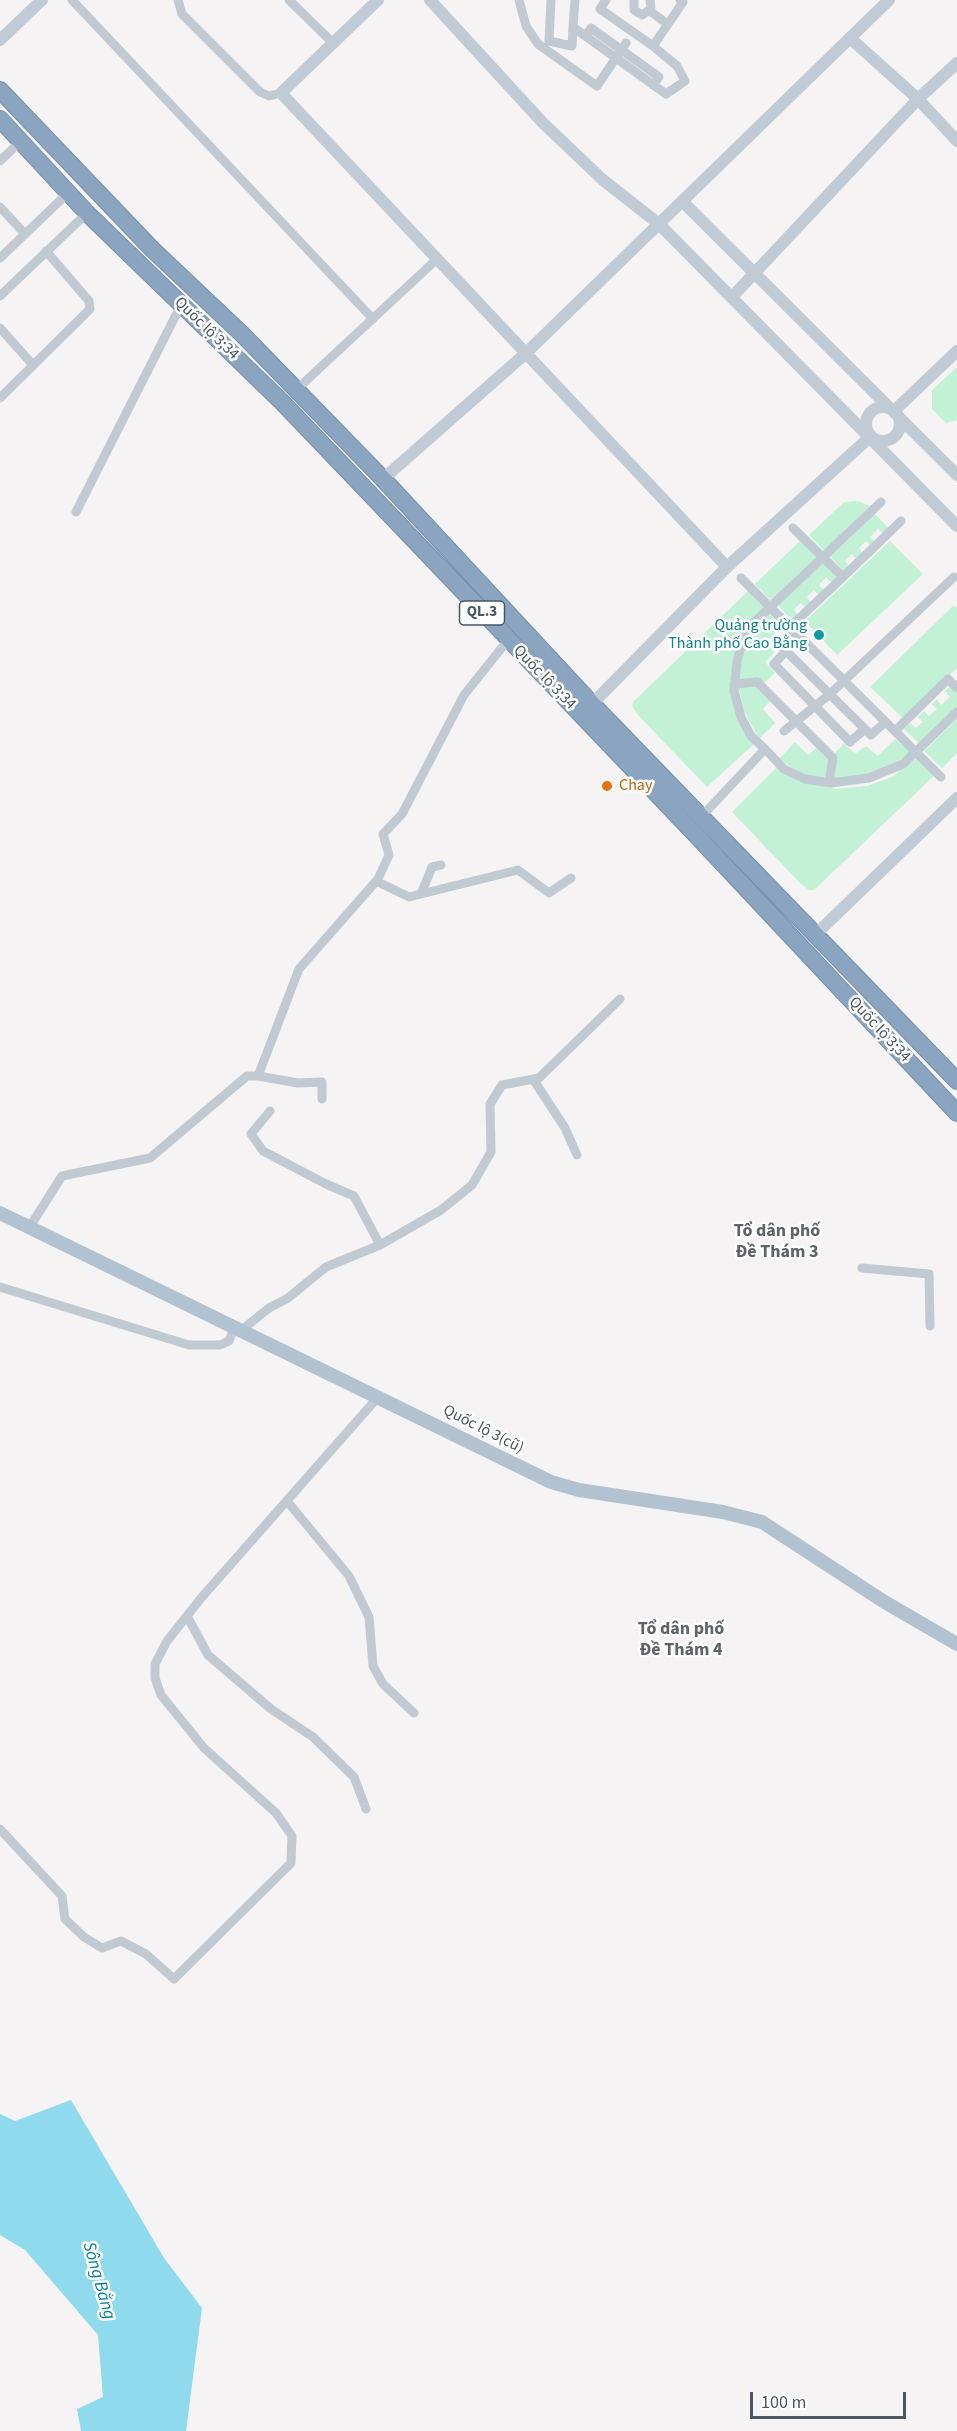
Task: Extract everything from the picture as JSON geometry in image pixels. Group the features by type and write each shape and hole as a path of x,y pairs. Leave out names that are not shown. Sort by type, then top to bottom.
{"highway":[{"name":"Quốc lộ 3;34","path":"0,90 152,249 195,289 383,479 586,709 802,948 957,1113"},
{"name":"Quốc lộ 3;34","path":"0,119 87,213 283,403 508,640 702,816 953,1077"},
{"path":"181,304 195,289"},
{"path":"353,478 383,479"},
{"path":"802,948 815,935"},
{"path":"934,1090 953,1077"}],"main road":[{"name":"Quốc lộ 3(cũ)","path":"0,1214 379,1396 551,1482 579,1490 723,1512 762,1522 883,1601 957,1644"}],"street":[{"path":"0,40 42,0"},
{"path":"72,0 373,320"},
{"path":"178,0 182,14 260,92 269,96 281,93 378,0"},
{"path":"290,0 333,43"},
{"path":"430,0 525,104 586,165 659,224 871,436 957,526"},
{"path":"519,0 526,26 597,86 621,50"},
{"path":"547,45 551,0"},
{"path":"547,45 572,46 575,0"},
{"path":"573,27 592,30 621,50 658,77 666,94 685,81 677,66 600,9 606,0"},
{"path":"634,0 633,8 636,13 642,15 650,11"},
{"path":"650,0 650,11"},
{"path":"652,46 683,2 680,0"},
{"path":"383,479 525,354 889,0"},
{"path":"650,11 662,20"},
{"path":"629,22 636,13"},
{"path":"849,39 918,99 957,141"},
{"path":"732,297 918,99 957,63"},
{"path":"281,93 727,567"},
{"path":"0,161 21,141"},
{"path":"0,258 68,193"},
{"path":"682,201 957,475"},
{"path":"0,207 25,234"},
{"path":"0,296 87,213"},
{"path":"0,398 88,312 90,306 89,301 46,251"},
{"path":"296,390 437,260"},
{"path":"76,512 181,304"},
{"path":"0,328 33,365"},
{"path":"894,411 957,351"},
{"path":"884,407 894,411 900,426 896,436 880,441 871,436 867,420 873,411 884,407"},
{"path":"586,709 727,567 871,436"},
{"path":"881,501 746,630 737,661 734,684 741,717 751,736 784,769 805,779 829,782 869,778 903,764 957,712"},
{"path":"885,722 871,735 781,646 792,630 901,521"},
{"path":"793,528 843,578"},
{"path":"784,731 830,694 954,577"},
{"path":"741,578 941,777"},
{"path":"258,1076 298,969 376,881 389,855 383,834 402,814 464,695 508,640"},
{"path":"786,651 774,664 850,742 865,729"},
{"path":"895,730 957,670"},
{"path":"948,679 957,688"},
{"path":"734,684 757,682 833,758 829,782"},
{"path":"702,816 765,749"},
{"path":"815,935 957,798"},
{"path":"421,894 432,867 441,865"},
{"path":"376,881 409,897 518,870 549,893 571,878"},
{"path":"0,1287 189,1345 220,1345 229,1341 239,1328 288,1298 326,1267 380,1245 441,1210 472,1185 490,1152 490,1104 502,1085 539,1078 621,999"},
{"path":"29,1228 62,1176 150,1158 247,1076 297,1083 322,1082 322,1099"},
{"path":"533,1079 565,1128 577,1155"},
{"path":"270,1111 251,1134 263,1151 354,1196 380,1245"},
{"path":"862,1268 928,1274 930,1326"},
{"path":"0,1829 62,1896 65,1919 84,1937 102,1948 121,1941 146,1954 174,1980 291,1863 292,1836 276,1813 204,1748 161,1695 155,1678 156,1664 167,1641 187,1616 379,1396"},
{"path":"287,1501 349,1576 369,1617 373,1666 383,1684 414,1713"},
{"path":"187,1616 208,1655 271,1709 313,1737 354,1777 366,1809"}],"green space":[{"path":"957,367 957,420 946,423 932,409 932,390"},
{"path":"858,501 870,506 824,551 809,535 844,502"},
{"path":"874,513 889,529 884,534 878,529 870,537 875,542 871,546 866,541 859,548 863,554 857,560 852,554 845,561 850,567 844,572 830,556"},
{"path":"801,540 818,557 772,601 755,584"},
{"path":"890,541 923,574 837,655 805,621"},
{"path":"822,562 837,578 832,583 826,577 819,585 824,590 819,595 814,590 807,597 811,603 805,608 801,603 794,609 798,616 792,621 778,605"},
{"path":"749,590 765,607 752,621 732,682 754,744 707,787 632,706 633,702"},
{"path":"954,605 957,608 957,668 904,719 870,687"},
{"path":"768,611 783,625 765,643 775,652 765,662 775,673 764,683 775,695 763,709 775,723 759,739 744,711 737,681 749,630"},
{"path":"950,687 957,694 957,709 920,744 904,729 910,723 916,728 923,722 918,717 924,711 929,716 937,709 932,704 937,699 941,705 950,697 945,691"},
{"path":"957,719 957,753 942,768 924,751"},
{"path":"895,739 912,753 870,776 846,780 805,776 779,759 795,742 808,755 823,742 834,754 844,743 855,754 866,746 878,756"},
{"path":"916,758 935,775 814,890 809,890 801,884 732,812 777,767 801,781 836,789 867,786 892,777"}],"water":[{"name":"Sông Bằng","path":"71,2100 164,2258 202,2308 186,2431 81,2431 77,2409 103,2397 98,2335 25,2250 0,2235 0,2114 15,2121"}],"place":[{"name":"Quảng trường Thành phố Cao Bằng","path":"819,635"},
{"name":"Chay","path":"607,786"}],"district":[{"name":"Tổ dân phố Đề Thám 3","path":"777,1242"},
{"name":"Tổ dân phố Đề Thám 4","path":"681,1640"}]}
